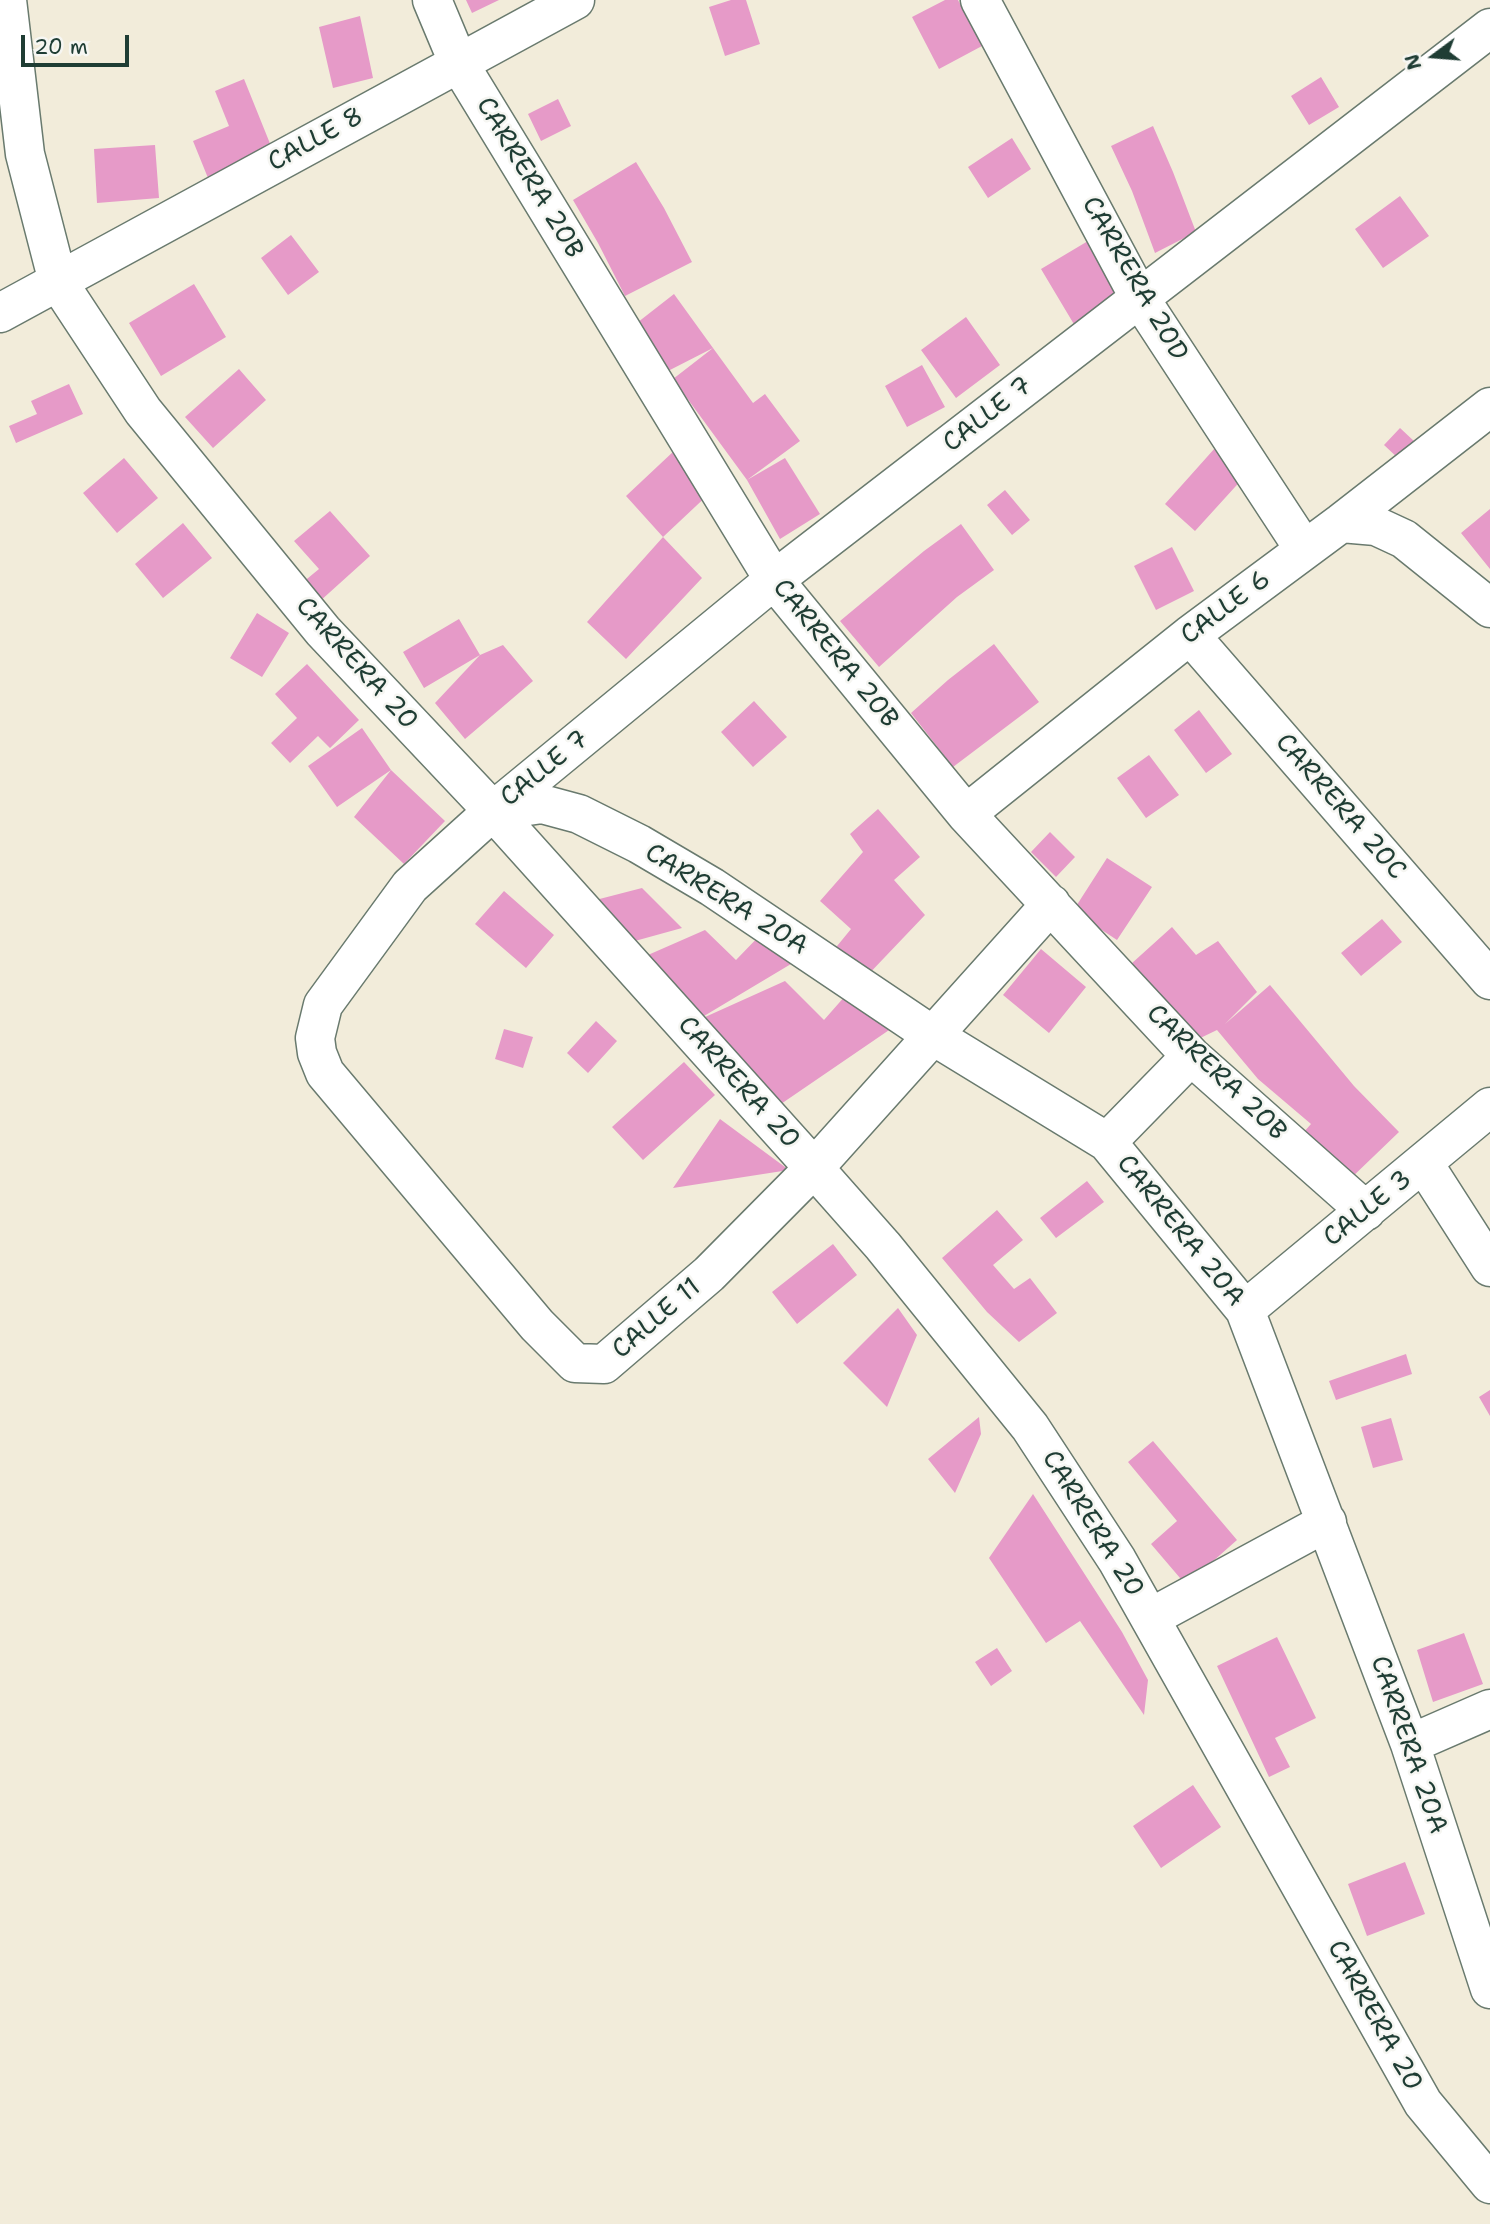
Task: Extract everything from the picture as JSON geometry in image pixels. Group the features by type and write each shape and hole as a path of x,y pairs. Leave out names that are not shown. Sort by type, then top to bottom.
{"street":[{"name":"CARRERA 20","path":"7,0 25,154 58,282 142,411 323,631 493,811 814,1168 883,1246 1030,1427 1117,1560 1423,2103 1490,2184"},
{"name":"CARRERA 20B","path":"432,0 458,62 774,580 966,814 1191,1056 1366,1211"},
{"name":"CALLE 8","path":"0,313 575,0"},
{"name":"CARRERA 20D","path":"980,0 1139,297 1304,549"},
{"name":"CALLE 7","path":"410,886 493,811 774,580 1490,28"},
{"name":"CALLE 6","path":"966,814 1190,635 1341,523 1490,407"},
{"path":"1341,523 1376,526 1404,539 1490,608"},
{"name":"CARRERA 20C","path":"1190,635 1490,980"},
{"name":"CARRERA 20A","path":"493,811 542,804 579,814 639,844 712,887 932,1034 1107,1142 1245,1310 1410,1744 1490,1989"},
{"name":"CALLE 11","path":"410,886 323,1005 315,1038 325,1073 537,1325 575,1363 604,1364 709,1274 814,1168 1051,904"},
{"path":"1107,1142 1191,1056"},
{"name":"CALLE 3","path":"1245,1310 1490,1107"},
{"path":"1424,1164 1490,1267"},
{"path":"1150,1618 1327,1522"},
{"path":"1410,1744 1490,1709"}],"building":[{"path":"466,0 499,0 472,13"},
{"path":"731,0 746,0 760,44 725,56 709,7"},
{"path":"945,0 958,0 982,46 939,69 912,17"},
{"path":"360,16 373,78 333,88 319,27"},
{"path":"1321,77 1339,107 1309,125 1291,96"},
{"path":"244,79 273,151 208,178 193,141 229,126 215,91"},
{"path":"558,99 571,126 541,141 528,114"},
{"path":"1153,126 1196,232 1155,253 1132,191 1111,146"},
{"path":"1012,138 1031,169 988,198 968,167"},
{"path":"155,145 159,198 97,203 94,149"},
{"path":"636,162 692,262 625,296 573,200"},
{"path":"1400,196 1429,236 1383,268 1355,229"},
{"path":"291,235 319,272 288,295 261,258"},
{"path":"1088,241 1122,298 1075,326 1041,269"},
{"path":"194,284 226,337 161,376 129,323"},
{"path":"674,294 713,348 668,371 633,326"},
{"path":"966,317 1000,365 956,398 921,350"},
{"path":"713,348 753,403 765,394 800,441 747,480 673,379"},
{"path":"922,365 945,407 907,427 885,386"},
{"path":"239,369 266,400 213,448 185,417"},
{"path":"69,384 83,414 16,443 9,426 37,414 31,401"},
{"path":"1400,428 1415,442 1399,459 1384,445"},
{"path":"1215,448 1245,476 1195,531 1165,504"},
{"path":"675,450 712,491 663,537 626,496"},
{"path":"124,458 158,498 117,533 83,493"},
{"path":"785,458 820,514 780,539 747,480"},
{"path":"1005,490 1030,520 1012,535 987,505"},
{"path":"1490,509 1490,569 1461,533"},
{"path":"330,511 370,556 319,602 302,583 319,569 294,541"},
{"path":"183,523 212,558 163,598 135,564"},
{"path":"961,524 994,570 957,597 879,667 840,621"},
{"path":"663,537 702,578 626,659 587,622"},
{"path":"1172,547 1194,591 1156,610 1134,566"},
{"path":"257,613 289,633 262,677 230,658"},
{"path":"459,619 480,655 424,688 403,652"},
{"path":"994,644 1039,702 953,767 911,713"},
{"path":"503,645 533,681 465,739 435,703 480,655"},
{"path":"307,664 359,720 330,748 318,736 290,763 271,743 297,718 275,694"},
{"path":"754,701 787,737 753,767 721,732"},
{"path":"1199,710 1232,754 1206,773 1174,730"},
{"path":"362,728 391,770 337,807 308,766"},
{"path":"1149,755 1179,795 1146,818 1117,778"},
{"path":"391,770 445,821 404,864 354,817"},
{"path":"878,809 920,857 894,880 925,915 864,979 833,951 851,929 820,901 863,852 850,834"},
{"path":"1050,832 1075,857 1056,877 1031,852"},
{"path":"1107,858 1152,887 1117,940 1073,911"},
{"path":"642,888 682,928 624,944 584,903"},
{"path":"504,891 554,935 526,968 475,924"},
{"path":"1382,919 1402,942 1361,976 1341,953"},
{"path":"1172,927 1196,955 1218,941 1257,992 1225,1024 1270,985 1354,1086 1399,1132 1348,1181 1303,1133 1311,1124 1258,1079 1217,1030 1192,1042 1131,964"},
{"path":"705,930 736,960 764,931 796,961 694,1022 785,981 824,1020 853,987 895,1026 778,1106 632,962"},
{"path":"1041,949 1086,987 1049,1033 1003,995"},
{"path":"596,1021 617,1041 588,1073 567,1053"},
{"path":"504,1029 533,1037 523,1068 495,1059"},
{"path":"684,1062 715,1095 643,1160 612,1127"},
{"path":"720,1119 789,1170 673,1188"},
{"path":"1087,1181 1104,1202 1056,1238 1040,1218"},
{"path":"997,1210 1023,1240 993,1265 1014,1289 1030,1278 1057,1313 1019,1342 987,1312 942,1258"},
{"path":"833,1244 857,1275 797,1324 772,1292"},
{"path":"898,1308 917,1335 887,1407 843,1363"},
{"path":"1406,1354 1412,1374 1336,1400 1329,1381"},
{"path":"1490,1390 1490,1416 1479,1397"},
{"path":"979,1417 981,1434 955,1493 928,1459"},
{"path":"1391,1418 1403,1460 1373,1468 1361,1427"},
{"path":"1153,1441 1237,1540 1186,1585 1151,1544 1177,1521 1128,1462"},
{"path":"1033,1494 1122,1632 1148,1680 1144,1715 1080,1621 1046,1643 989,1558"},
{"path":"1464,1633 1483,1684 1433,1702 1417,1650"},
{"path":"1277,1637 1316,1718 1275,1738 1290,1767 1269,1777 1217,1666"},
{"path":"997,1648 1012,1671 991,1686 975,1662"},
{"path":"1193,1785 1221,1827 1161,1868 1133,1826"},
{"path":"1405,1862 1425,1914 1367,1936 1348,1884"}]}
